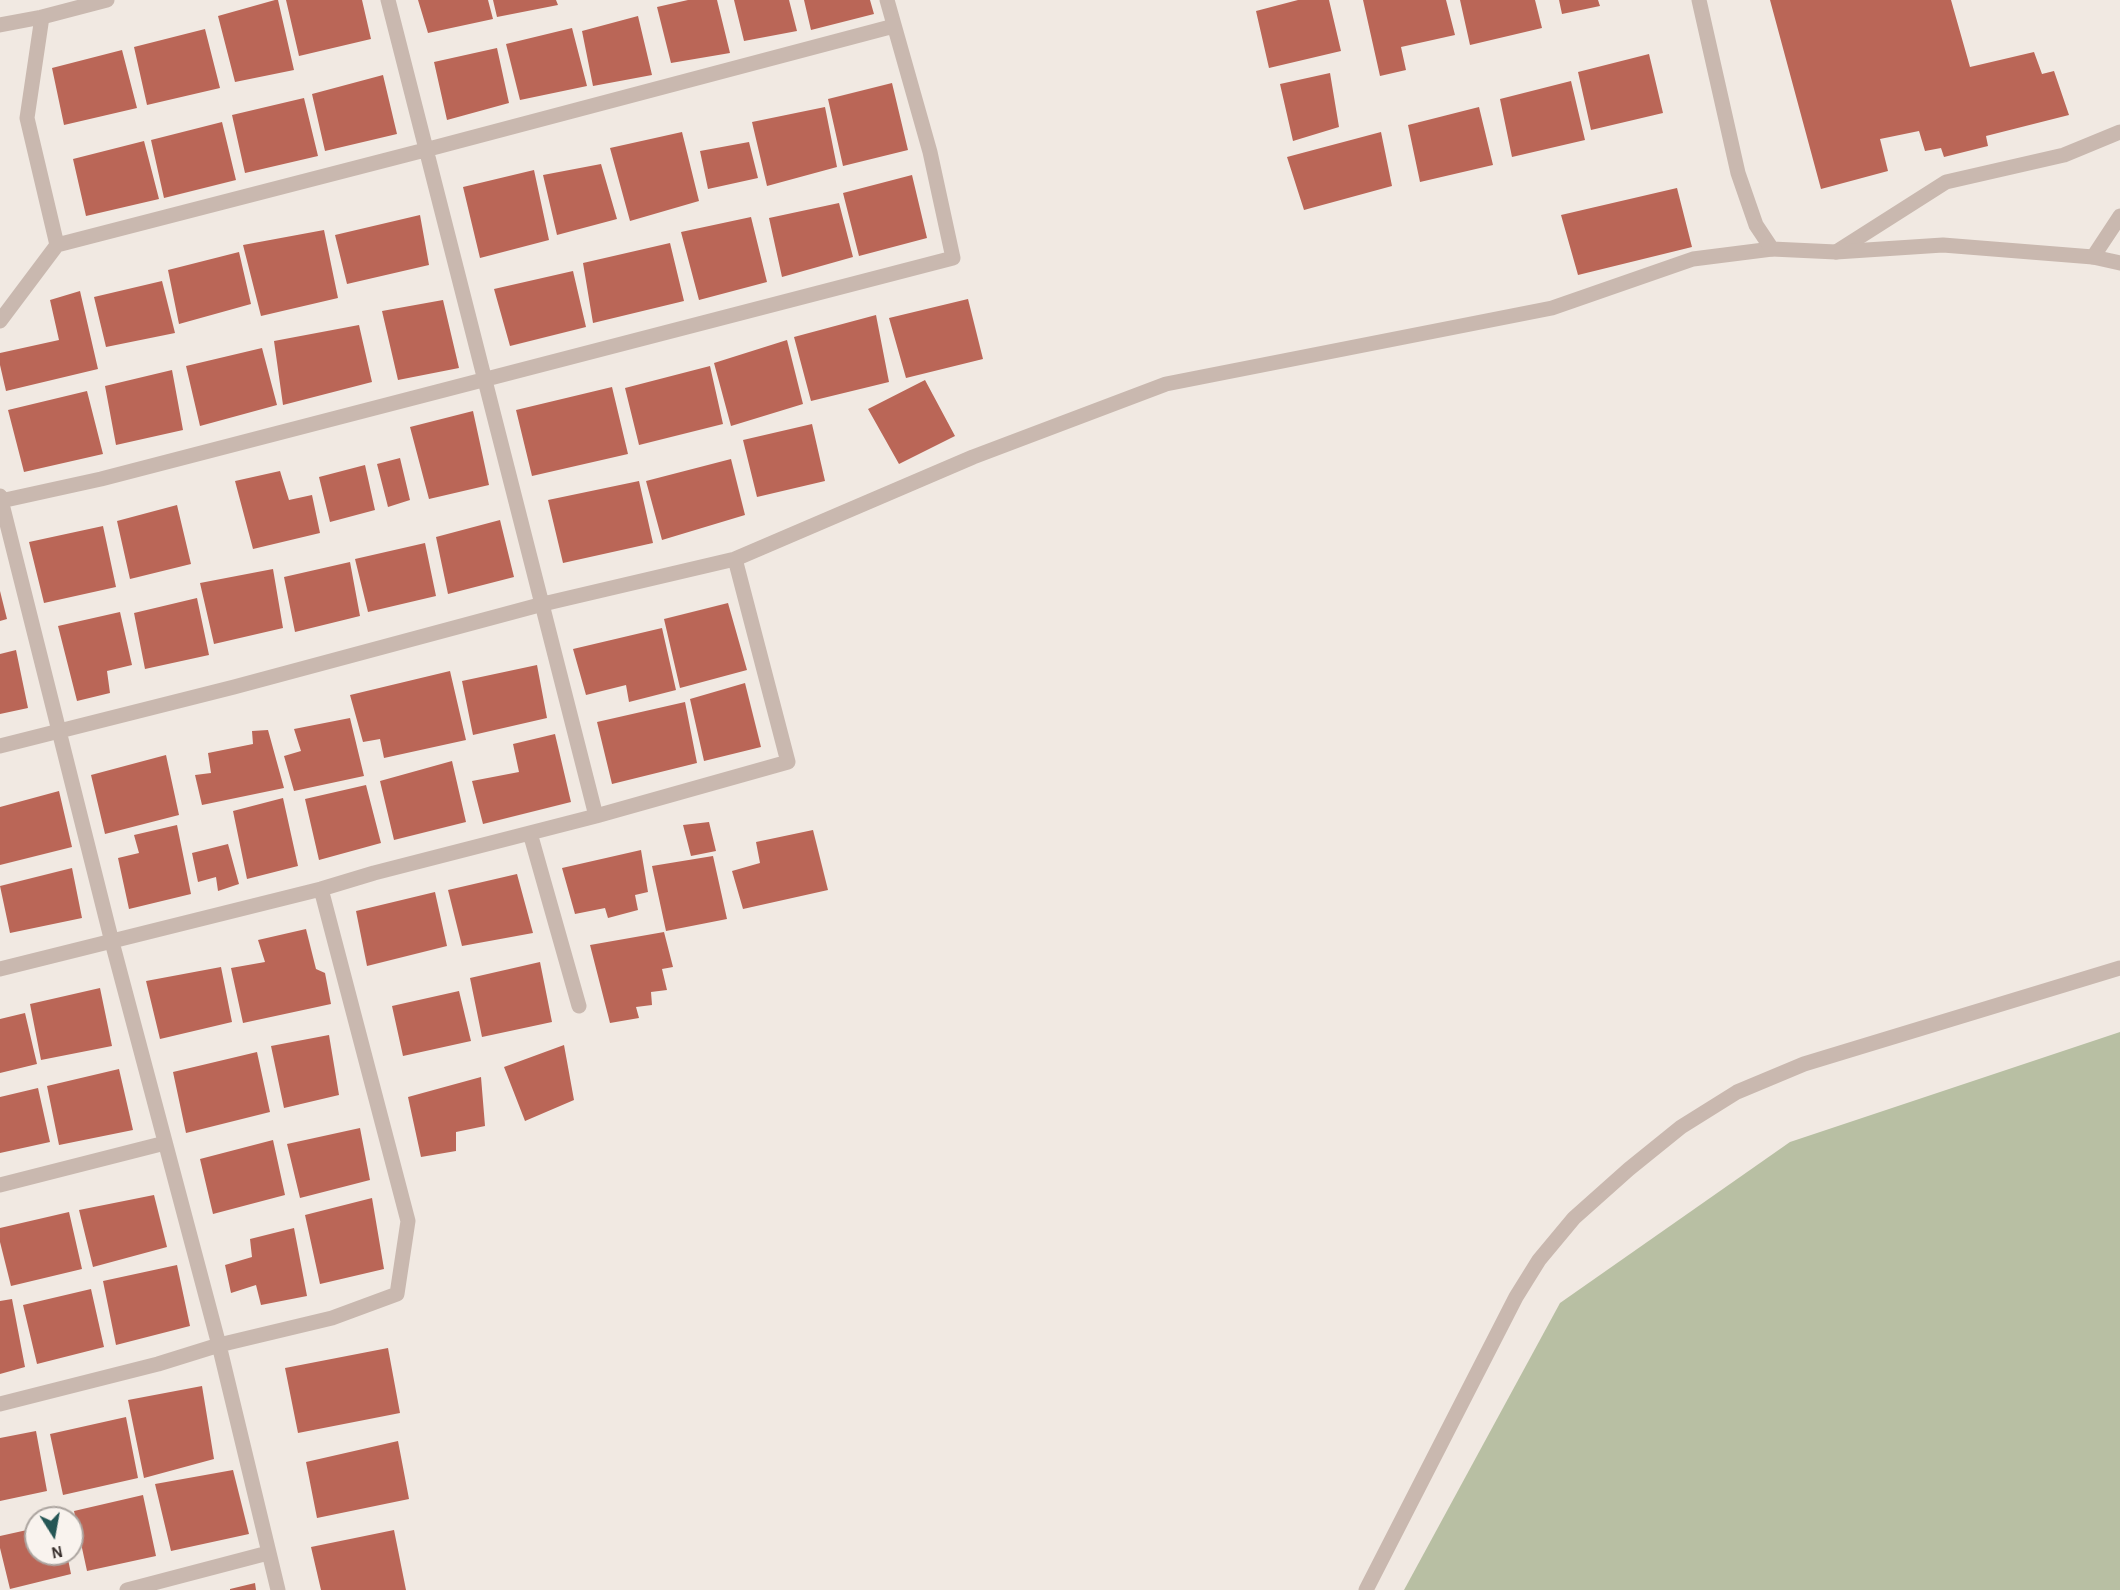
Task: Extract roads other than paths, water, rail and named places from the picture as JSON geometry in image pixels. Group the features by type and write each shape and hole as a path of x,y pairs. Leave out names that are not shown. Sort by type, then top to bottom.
{"street":[{"path":"0,25 107,0"},
{"path":"388,0 596,816"},
{"path":"278,1590 219,1345 112,942 1,499 101,479 952,258 930,152 887,0"},
{"path":"1699,0 1738,173 1756,225 1772,249"},
{"path":"42,17 27,118 57,245"},
{"path":"0,321 57,245 894,26"},
{"path":"1836,252 1946,182 2064,155 2120,132"},
{"path":"2092,257 2120,216"},
{"path":"0,746 246,684 543,604 735,559 973,457 1166,384 1552,308 1693,259 1772,249 1836,252 1943,245 2092,257 2120,263"},
{"path":"0,969 321,889 788,762 735,559"},
{"path":"530,833 579,1006"},
{"path":"0,1404 158,1364 219,1345 332,1318 397,1294 408,1221 321,889"},
{"path":"1366,1590 1516,1297 1539,1260 1574,1218 1629,1169 1681,1128 1737,1092 1804,1064 2120,968"},
{"path":"0,1185 165,1143"},
{"path":"127,1590 268,1553"}]}
